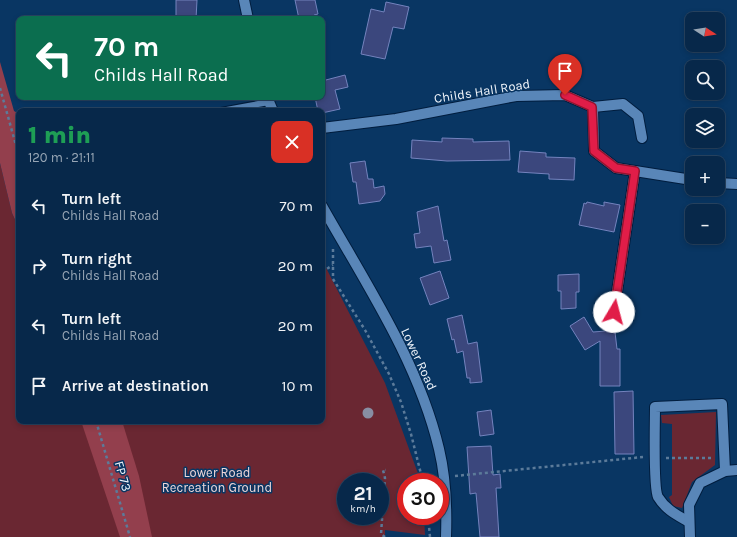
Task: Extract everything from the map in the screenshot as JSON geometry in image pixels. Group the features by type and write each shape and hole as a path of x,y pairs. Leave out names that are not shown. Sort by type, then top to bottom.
{"street":[{"path":"244,0 247,16"},
{"name":"Childs Hall Road","path":"325,128 396,119 516,96 565,95 592,107"},
{"path":"642,138 638,116 623,104 592,107 594,151 616,168 685,179"},
{"path":"614,312 635,171"},
{"path":"725,183 737,184"},
{"name":"Lower Road","path":"325,211 374,297 415,376 440,450 445,478 446,537"},
{"path":"689,522 669,510 657,496 655,407 722,404 725,471"},
{"path":"690,537 689,505 700,483 725,471 737,470"}],"lane":[{"path":"239,108 270,103"}],"path":[{"path":"0,88 16,145"},
{"path":"333,245 333,279 365,330 389,374 401,402 421,473"},
{"path":"325,270 334,265"},
{"name":"FP 73","path":"97,424 130,537"},
{"path":"450,477 603,460 725,458"},
{"path":"385,537 381,534 385,478 383,470 386,470"},
{"path":"429,525 430,537"}],"green space":[{"name":"Lower Road Recreation Ground","path":"0,163 12,213 16,222 16,424 325,424 325,266 385,383 418,473 397,473 397,525 424,525 425,535 385,530 385,537 0,537"},
{"path":"716,412 715,465 692,482 682,508 673,506 669,497 672,495 672,424 662,423 661,415"}],"shaded area":[{"path":"0,62 14,111 16,112 16,222 12,213 0,163"},
{"path":"82,424 123,424 139,476 152,537 120,537"}],"building":[{"path":"176,0 197,0 196,16 176,16"},
{"path":"295,0 315,0 318,14 314,16 298,16"},
{"path":"386,2 409,7 404,29 393,27 385,59 361,54 371,9 384,12"},
{"path":"345,75 348,87 335,90 340,109 325,112 325,108 317,108 316,100 325,100 325,80"},
{"path":"442,138 473,139 473,142 509,141 510,160 447,161 411,158 412,140 442,142"},
{"path":"520,151 546,153 546,157 575,158 574,180 549,179 549,174 518,172"},
{"path":"365,161 368,179 373,179 374,188 384,186 385,194 380,201 359,204 356,182 353,182 350,163"},
{"path":"587,202 604,206 604,202 620,205 614,232 579,225 584,203 586,204"},
{"path":"438,206 444,241 447,240 451,260 434,263 431,246 416,248 414,234 420,233 417,212"},
{"path":"440,271 449,298 430,305 420,278"},
{"path":"579,274 579,292 576,292 576,308 561,309 561,291 558,291 558,275"},
{"path":"462,315 468,344 477,342 482,382 470,383 470,378 467,378 463,351 457,353 454,339 452,340 447,319"},
{"path":"584,317 593,332 619,330 615,332 617,349 620,349 620,386 600,386 600,341 585,350 570,326"},
{"path":"633,391 634,454 615,454 614,392"},
{"path":"491,410 494,434 480,436 477,412"},
{"path":"491,446 493,475 500,474 501,488 496,488 499,537 480,537 476,493 470,494 467,447"}],"route":[{"path":"565,95 592,107 594,151 616,168 635,171 614,312"}]}
